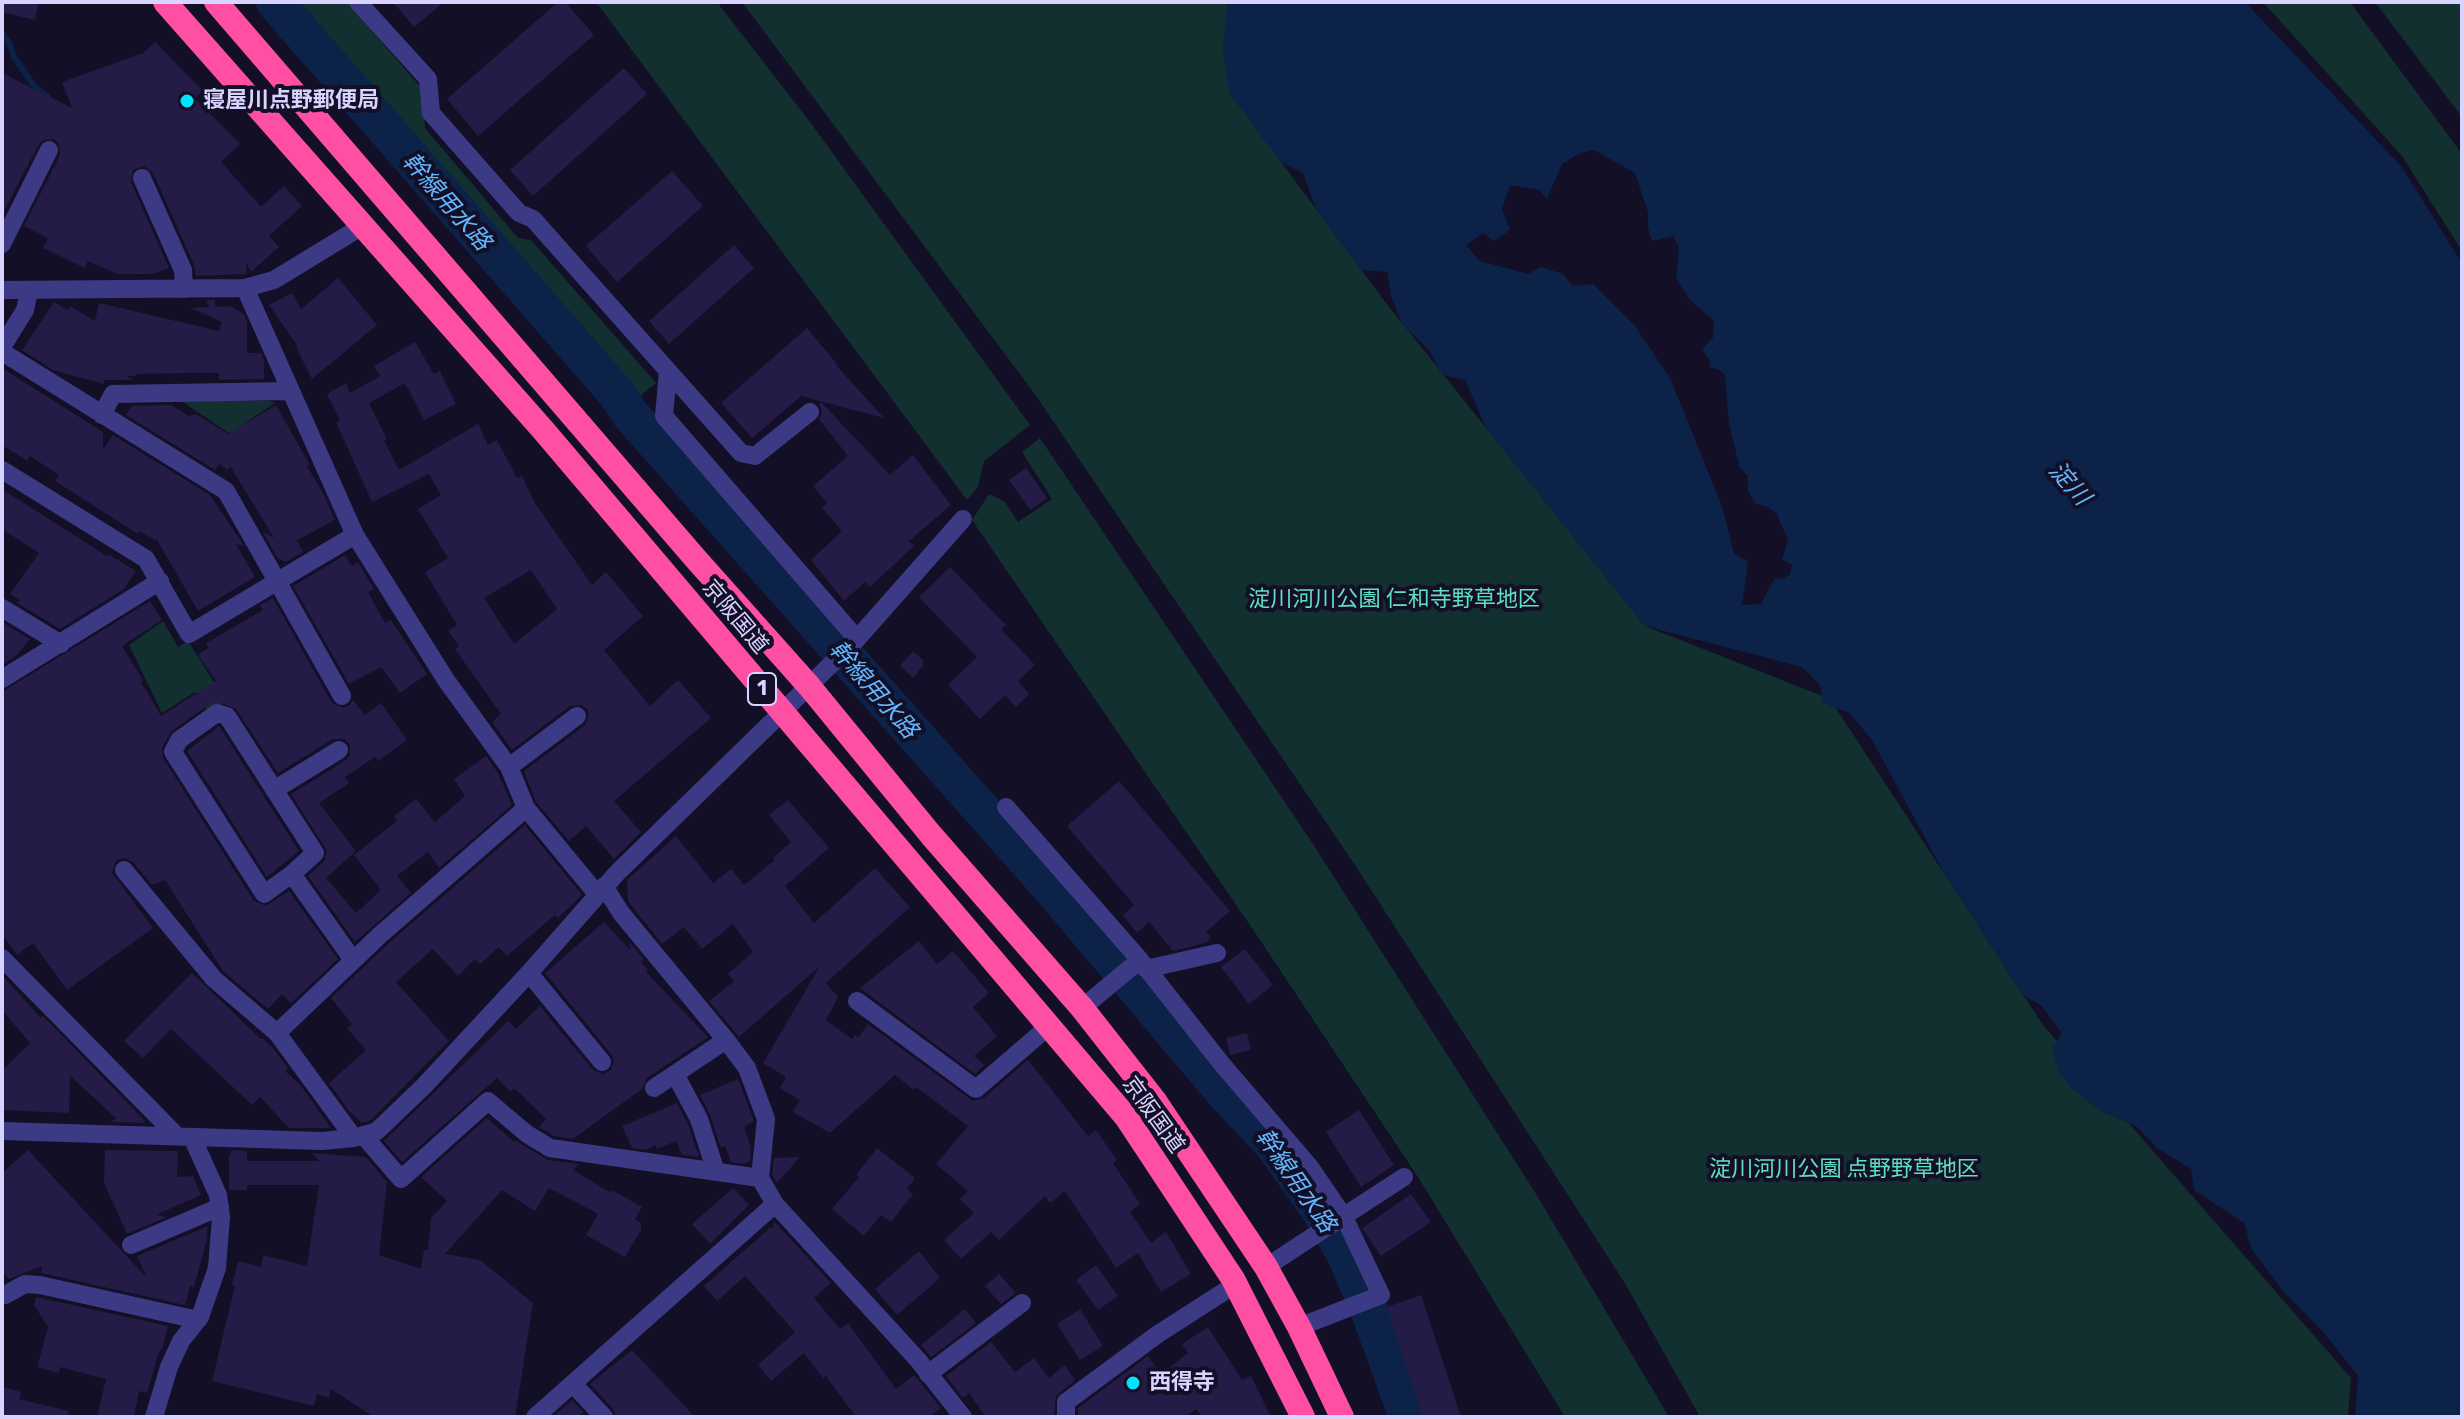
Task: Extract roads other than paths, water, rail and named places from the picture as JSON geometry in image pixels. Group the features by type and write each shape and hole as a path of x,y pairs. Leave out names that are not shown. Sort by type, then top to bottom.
{"highway":[{"name":"京阪国道","path":"165,2 544,431 1126,1117 1236,1284 1303,1417"},
{"name":"京阪国道","path":"221,4 1082,1008 1155,1101 1266,1267 1342,1417"}],"street":[{"path":"358,2 428,79 431,113 519,213 533,219 741,453 755,456 810,412"},
{"path":"2,244 49,150"},
{"path":"142,178 183,270 184,289"},
{"path":"2,290 245,288 274,280 364,225"},
{"path":"245,288 355,535 446,680 509,767 526,808 621,913 747,1068 766,1119 760,1178 775,1204 963,1417"},
{"path":"29,291 25,310 2,350 226,491 342,696"},
{"path":"668,371 664,416 854,642"},
{"path":"102,415 113,394 290,391"},
{"path":"2,470 146,559 189,634 355,535"},
{"path":"2,1131 322,1141 358,1137 377,1131 424,1086 529,973 600,890 854,642 963,519"},
{"path":"2,679 160,581"},
{"path":"2,608 61,644"},
{"path":"217,713 227,716 315,853 292,874 264,894 173,752 179,740 217,713"},
{"path":"509,767 577,716"},
{"path":"274,790 339,750"},
{"path":"1006,807 1143,964 1221,1063 1310,1167 1344,1217 1381,1295 1299,1327"},
{"path":"277,1033 353,960 526,808"},
{"path":"124,870 214,979 277,1033 358,1137 401,1179 488,1101 527,1134 550,1148 760,1178"},
{"path":"292,874 353,960"},
{"path":"1082,1008 1143,964 1217,953"},
{"path":"2,958 184,1136 213,1182 220,1207 217,1268 198,1320 181,1341 169,1367 154,1417"},
{"path":"529,973 602,1062"},
{"path":"857,1001 976,1089 1049,1026"},
{"path":"654,1088 726,1040"},
{"path":"675,1074 699,1119 716,1172"},
{"path":"1266,1267 1404,1177"},
{"path":"535,1417 775,1204"},
{"path":"131,1245 220,1207"},
{"path":"5,1295 25,1284 40,1285 198,1320"},
{"path":"1066,1417 1066,1402 1158,1334 1236,1284"},
{"path":"928,1374 1022,1303"},
{"path":"573,1384 596,1414"}],"water":[{"name":"淀川","path":"1227,2 2245,2 2401,166 2462,263 2462,1417 2355,1417 2358,1376 2325,1334 2283,1291 2252,1250 2244,1223 2194,1190 2191,1169 2157,1148 2136,1126 2100,1111 2072,1089 2058,1071 2052,1046 2062,1034 2042,1006 2023,995 1945,875 1872,740 1849,713 1822,702 1820,685 1802,667 1645,626 1486,428 1465,380 1443,375 1428,349 1403,325 1391,296 1387,272 1361,270 1315,207 1303,173 1281,162 1229,92 1223,51","holes":["1594,150 1635,173 1648,212 1652,241 1673,236 1679,247 1676,278 1689,299 1714,321 1713,338 1702,349 1710,361 1709,367 1725,375 1729,424 1740,468 1748,476 1748,491 1756,504 1768,507 1777,514 1788,541 1782,559 1792,565 1790,574 1783,579 1775,578 1761,604 1742,605 1748,562 1734,553 1722,506 1670,378 1635,326 1593,284 1573,286 1563,274 1541,267 1528,274 1480,261 1466,245 1483,233 1494,241 1510,230 1502,209 1510,185 1539,190 1547,199 1562,164 1580,153"]}],"waterway":[{"name":"幹線用水路","path":"275,2 617,394 630,414 1053,890 1224,1092 1273,1144 1320,1210 1346,1255 1408,1417"},
{"path":"282,36 294,24"},
{"path":"2,33 35,87 48,97"},
{"path":"202,114 217,100"}],"place":[{"name":"寝屋川点野郵便局","path":"187,101"},
{"name":"西得寺","path":"1133,1383"}],"park label":[{"name":"淀川河川公園 仁和寺野草地区","path":"1394,600"},
{"name":"淀川河川公園 点野野草地区","path":"1844,1170"}]}
